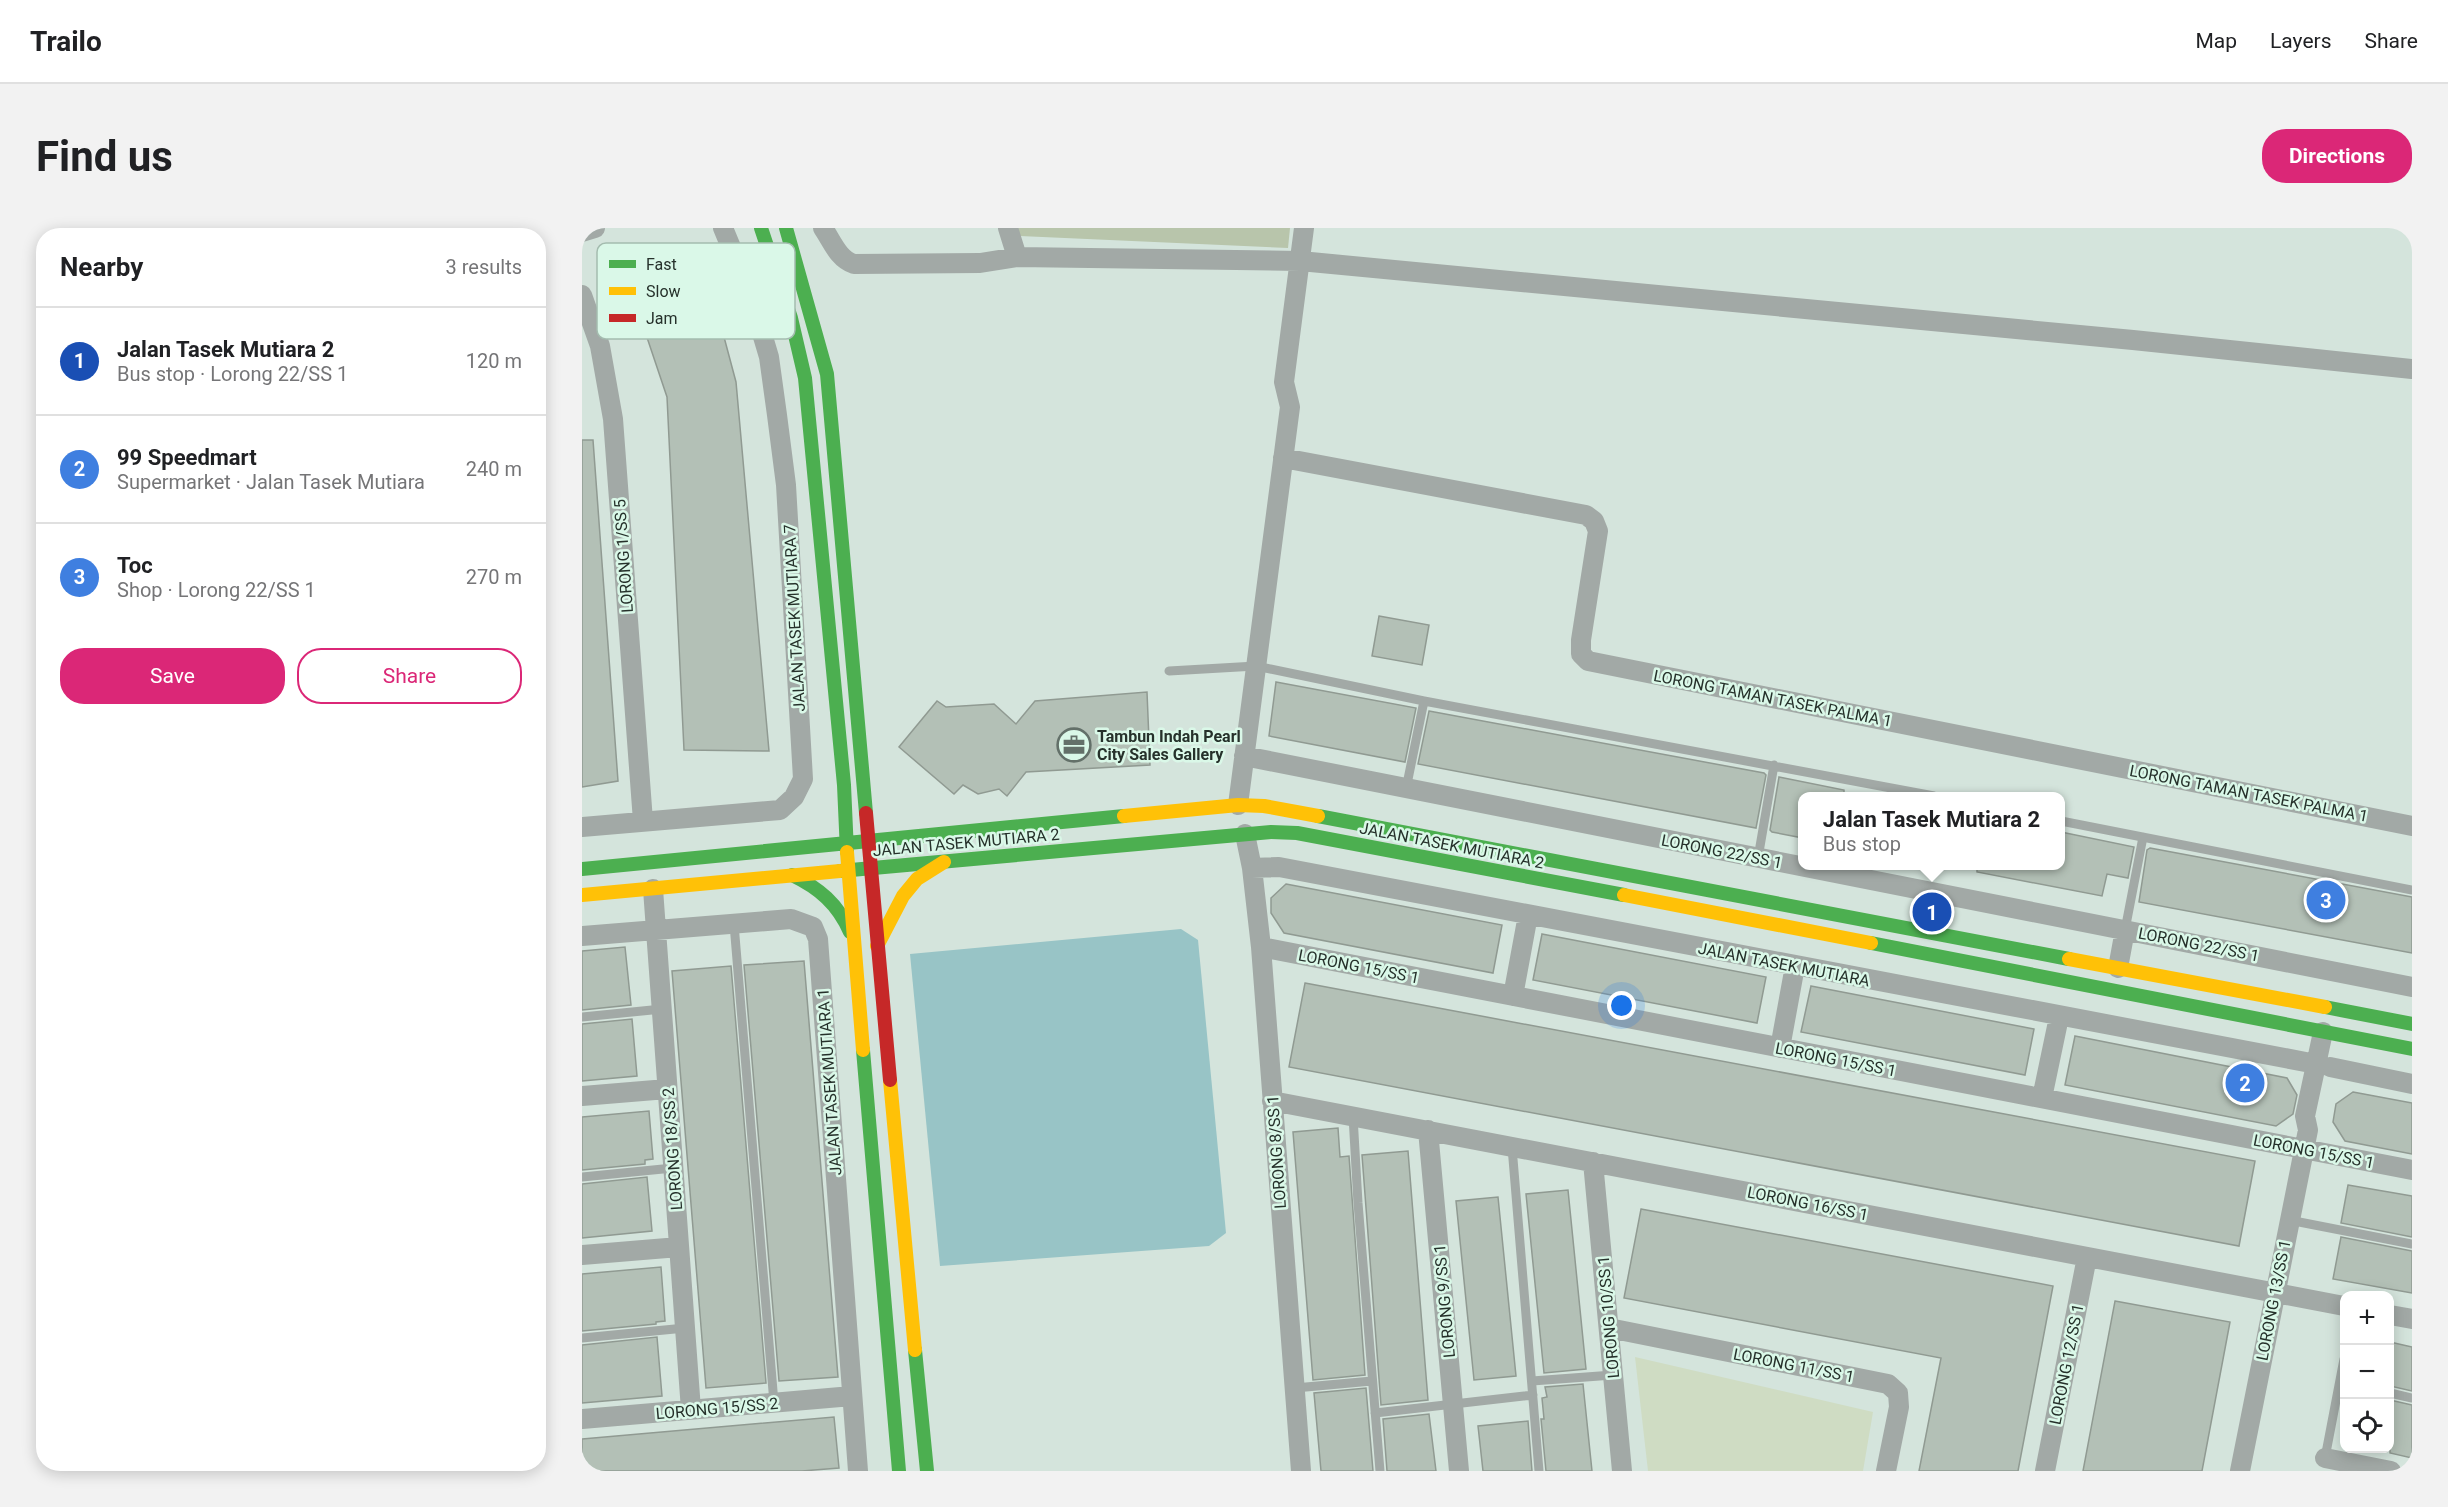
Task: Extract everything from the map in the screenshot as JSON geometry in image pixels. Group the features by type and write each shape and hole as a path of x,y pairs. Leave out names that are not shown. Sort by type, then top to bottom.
{"street":[{"path":"582,232 595,228"},
{"name":"JALAN TASEK MUTIARA 7","path":"723,228 729,243"},
{"name":"JALAN TASEK MUTIARA 7","path":"761,228 766,243"},
{"path":"786,228 790,243"},
{"path":"823,228 846,261 854,264 980,262 1017,257 1300,261 2133,340 2412,369"},
{"path":"1008,228 1017,257"},
{"path":"1238,805 1290,407 1284,382 1304,228"},
{"path":"795,258 827,374 864,782 867,843 927,1471"},
{"name":"LORONG 1/SS 5","path":"582,296 597,338"},
{"name":"JALAN TASEK MUTIARA 7","path":"795,335 805,378 844,785 848,869"},
{"name":"LORONG 1/SS 5","path":"597,339 613,419 643,820"},
{"name":"JALAN TASEK MUTIARA 7","path":"582,827 780,810 794,797 803,779 786,485 777,415 763,339"},
{"name":"LORONG TAMAN TASEK PALMA 1","path":"1283,459 1586,515 1594,521 1598,531 1581,640 1581,654 1588,662 2412,826"},
{"name":"LORONG 22/SS 1","path":"1244,756 1798,866"},
{"path":"864,782 881,811"},
{"path":"831,811 844,785"},
{"name":"JALAN TASEK MUTIARA 2","path":"582,869 1238,805 1264,806 2412,1024"},
{"path":"895,825 905,832 941,835"},
{"path":"777,851 816,833"},
{"name":"JALAN TASEK MUTIARA 2","path":"582,895 1245,834 1297,833 2412,1049"},
{"name":"LORONG 8/SS 1","path":"1245,834 1252,868 1261,947 1301,1471"},
{"path":"877,945 903,896 917,879 948,860"},
{"name":"JALAN TASEK MUTIARA","path":"1252,868 1280,867 2412,1084"},
{"path":"848,869 898,1471"},
{"name":"LORONG 22/SS 1","path":"1819,870 2412,987"},
{"path":"792,875 822,890 836,903 855,947"},
{"name":"LORONG 18/SS 2","path":"653,889 691,1410"},
{"path":"1513,996 1528,915"},
{"name":"JALAN TASEK MUTIARA 1","path":"582,936 791,919 813,927 818,939 858,1471"},
{"path":"2118,968 2125,930"},
{"name":"LORONG 15/SS 1","path":"1261,947 2412,1170"},
{"path":"1780,1048 1795,966"},
{"path":"2283,999 2310,1012 2330,1032 2355,1021 2384,1018"},
{"path":"2042,1098 2059,1017"},
{"name":"LORONG 13/SS 1","path":"2240,1471 2308,1130 2305,1116 2323,1066 2330,1032"},
{"path":"582,1096 668,1089"},
{"name":"LORONG 16/SS 1","path":"1272,1101 2340,1305"},
{"name":"LORONG 9/SS 1","path":"1428,1130 1459,1471"},
{"name":"LORONG 10/SS 1","path":"1593,1162 1622,1471"},
{"path":"582,1256 679,1247"},
{"name":"LORONG 12/SS 1","path":"2045,1471 2087,1257"},
{"path":"2394,1316 2412,1319"},
{"name":"LORONG 11/SS 1","path":"1609,1328 1888,1384 1899,1392 1899,1407 1886,1471"},
{"name":"LORONG 15/SS 2","path":"582,1419 852,1396"},
{"path":"2325,1458 2391,1471"}],"lane":[{"path":"1169,671 1256,666 1424,701 1913,792"},
{"path":"1406,789 1424,701"},
{"path":"1758,858 1774,765"},
{"path":"2065,822 2412,890"},
{"path":"2125,930 2143,837"},
{"path":"734,924 774,1403"},
{"path":"582,1017 662,1009"},
{"path":"1353,1116 1380,1471"},
{"path":"1512,1147 1539,1471"},
{"path":"582,1177 673,1168"},
{"path":"2289,1220 2412,1244"},
{"path":"582,1338 685,1328"},
{"path":"1532,1382 1613,1375"},
{"path":"1295,1388 1372,1381"},
{"path":"2325,1458 2340,1393"},
{"path":"2394,1394 2412,1398"},
{"path":"1375,1413 1533,1395"}],"green space":[{"path":"1018,228 1290,228 1288,248 1020,236"},
{"path":"1635,1357 1873,1412 1863,1471 1648,1471"}],"water":[{"path":"1181,929 1198,940 1226,1233 1209,1246 940,1266 910,954"}],"building":[{"path":"648,339 725,339 736,382 769,751 684,750 667,397"},
{"path":"582,440 593,440 618,781 582,787"},
{"path":"1379,616 1429,625 1422,665 1372,656"},
{"path":"1276,682 1416,708 1405,762 1269,736"},
{"name":"Tambun Indah Pearl City Sales Gallery","path":"1147,692 1150,765 1026,772 1007,796 999,789 978,794 963,785 954,794 899,747 937,701 946,707 994,704 1016,724 1035,701"},
{"path":"1429,711 1764,773 1766,775 1756,828 1418,764"},
{"path":"1779,777 1844,790 1844,792 1798,792 1798,837 1770,830"},
{"path":"2065,833 2134,847 2128,878 2107,874 2102,896 1977,872 1977,870 2065,870"},
{"path":"2150,848 2412,897 2412,953 2139,902 2147,850"},
{"path":"1286,884 1502,925 1493,973 1284,933 1271,913 1271,898"},
{"path":"1542,934 1766,977 1757,1023 1533,980"},
{"path":"625,947 631,1005 582,1010 582,951"},
{"path":"804,961 838,1377 779,1381 744,965"},
{"path":"731,966 766,1383 706,1388 672,971"},
{"path":"1305,983 2255,1161 2239,1246 1289,1067"},
{"path":"1811,986 2034,1029 2025,1075 1801,1032"},
{"path":"632,1019 637,1076 582,1081 582,1024"},
{"path":"2075,1036 2287,1078 2297,1095 2293,1114 2276,1126 2065,1085"},
{"path":"2353,1092 2412,1103 2412,1154 2345,1141 2333,1122 2336,1104"},
{"path":"649,1111 653,1159 645,1160 645,1164 582,1170 582,1117"},
{"path":"1338,1128 1340,1157 1349,1156 1365,1375 1313,1380 1293,1132"},
{"path":"1408,1151 1428,1400 1381,1405 1362,1155"},
{"path":"647,1177 652,1231 582,1238 582,1184"},
{"path":"2348,1185 2412,1196 2412,1237 2341,1223"},
{"path":"1568,1190 1586,1369 1544,1373 1526,1194"},
{"path":"1498,1197 1516,1376 1474,1380 1456,1201"},
{"path":"1641,1209 2053,1286 2018,1471 1919,1471 1941,1358 1624,1298"},
{"path":"2341,1237 2412,1251 2412,1293 2333,1279"},
{"path":"661,1267 665,1321 656,1322 656,1324 582,1331 582,1274"},
{"path":"2115,1301 2230,1322 2202,1471 2083,1471"},
{"path":"657,1337 662,1396 582,1403 582,1345"},
{"path":"2394,1343 2412,1347 2412,1391 2394,1387"},
{"path":"1583,1384 1592,1471 1546,1471 1541,1419 1544,1419 1542,1398 1547,1397 1545,1387"},
{"path":"1366,1388 1373,1471 1321,1471 1314,1393"},
{"path":"2394,1401 2412,1405 2412,1458 2390,1453 2394,1453"},
{"path":"1429,1414 1436,1471 1387,1471 1383,1419"},
{"path":"834,1417 839,1468 802,1471 582,1471 582,1439"},
{"path":"1528,1421 1532,1471 1483,1471 1478,1426"}],"traffic: fast":[{"path":"761,228 766,243"},
{"path":"786,228 790,243"},
{"path":"795,260 827,374 866,813"},
{"path":"795,335 805,378 844,785 847,852"},
{"path":"582,869 1124,816"},
{"path":"1318,816 2069,959"},
{"path":"840,871 1271,832 1297,833 1624,895"},
{"path":"792,875 811,885 827,898 840,913 850,932"},
{"path":"1871,943 2412,1049"},
{"path":"2325,1007 2412,1024"},
{"path":"863,1050 899,1471"},
{"path":"915,1350 927,1471"}],"traffic: slow":[{"path":"1124,816 1238,805 1264,806 1318,816"},
{"path":"847,852 863,1050"},
{"path":"877,946 903,896 917,879 944,862"},
{"path":"582,895 840,871"},
{"path":"1624,895 1871,943"},
{"path":"2069,959 2325,1007"},
{"path":"890,1080 915,1350"}],"traffic: jam":[{"path":"866,813 890,1080"}],"place":[{"name":"Tambun Indah Pearl City Sales Gallery","path":"1074,745"},
{"name":"Toc","path":"2326,900"},
{"name":"Jalan Tasek Mutiara 2","path":"1932,912"},
{"name":"99 Speedmart","path":"2245,1083"}]}
